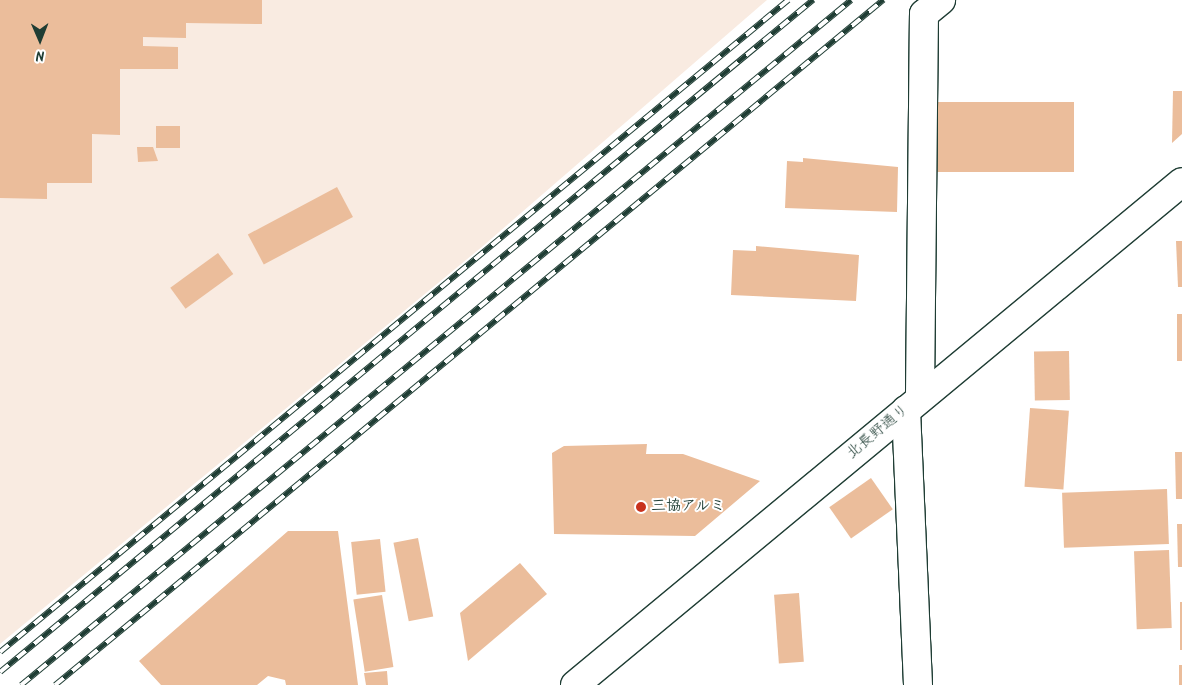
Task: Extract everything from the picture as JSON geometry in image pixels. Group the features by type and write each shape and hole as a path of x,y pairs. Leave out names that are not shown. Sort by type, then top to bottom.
{"street":[{"path":"918,685 913,402 924,14 942,0"},
{"name":"北長野通り","path":"575,685 913,402 1182,182"}],"shaded area":[{"path":"0,0 767,0 483,246 0,644"}],"building":[{"path":"0,0 262,0 262,24 186,23 186,38 143,37 143,46 178,47 178,69 120,69 120,135 92,134 92,183 47,183 47,199 0,198"},
{"path":"1173,91 1182,91 1182,134 1172,143"},
{"path":"929,102 1074,102 1074,172 929,172"},
{"path":"156,126 180,126 180,148 156,148"},
{"path":"137,147 153,147 158,161 138,162"},
{"path":"803,158 898,167 897,212 785,208 787,161 803,162"},
{"path":"337,187 353,217 264,264 248,234"},
{"path":"1176,241 1182,241 1182,287 1178,287"},
{"path":"756,246 859,255 856,301 731,295 733,250 756,251"},
{"path":"218,253 233,274 186,309 170,288"},
{"path":"1177,314 1182,314 1182,361 1177,361"},
{"path":"1069,351 1070,400 1035,401 1034,352"},
{"path":"1030,408 1069,411 1063,490 1024,487"},
{"name":"三協アルミ","path":"647,444 646,454 683,454 760,481 695,536 554,534 552,453 564,446"},
{"path":"1175,452 1182,452 1182,499 1176,499"},
{"path":"871,478 893,509 851,538 829,507"},
{"path":"1167,489 1169,544 1064,548 1062,493"},
{"path":"1177,524 1182,524 1182,567 1178,567"},
{"path":"288,531 338,531 358,685 286,685 285,680 268,676 257,685 161,685 139,661"},
{"path":"418,538 433,617 409,621 393,543"},
{"path":"380,539 386,592 357,595 351,542"},
{"path":"1169,550 1172,628 1137,629 1134,551"},
{"path":"520,563 547,594 468,661 460,613"},
{"path":"799,593 804,662 779,664 774,595"},
{"path":"382,595 393,667 365,672 353,600"},
{"path":"1180,602 1182,602 1182,650 1180,650"},
{"path":"1179,665 1182,665 1182,685 1179,685"},
{"path":"387,671 388,685 366,685 364,673"}],"railway":[{"path":"0,652 788,0"},
{"path":"0,672 813,0"},
{"path":"21,685 851,0"},
{"path":"55,685 883,0"}],"place":[{"name":"三協アルミ","path":"641,507"}]}
